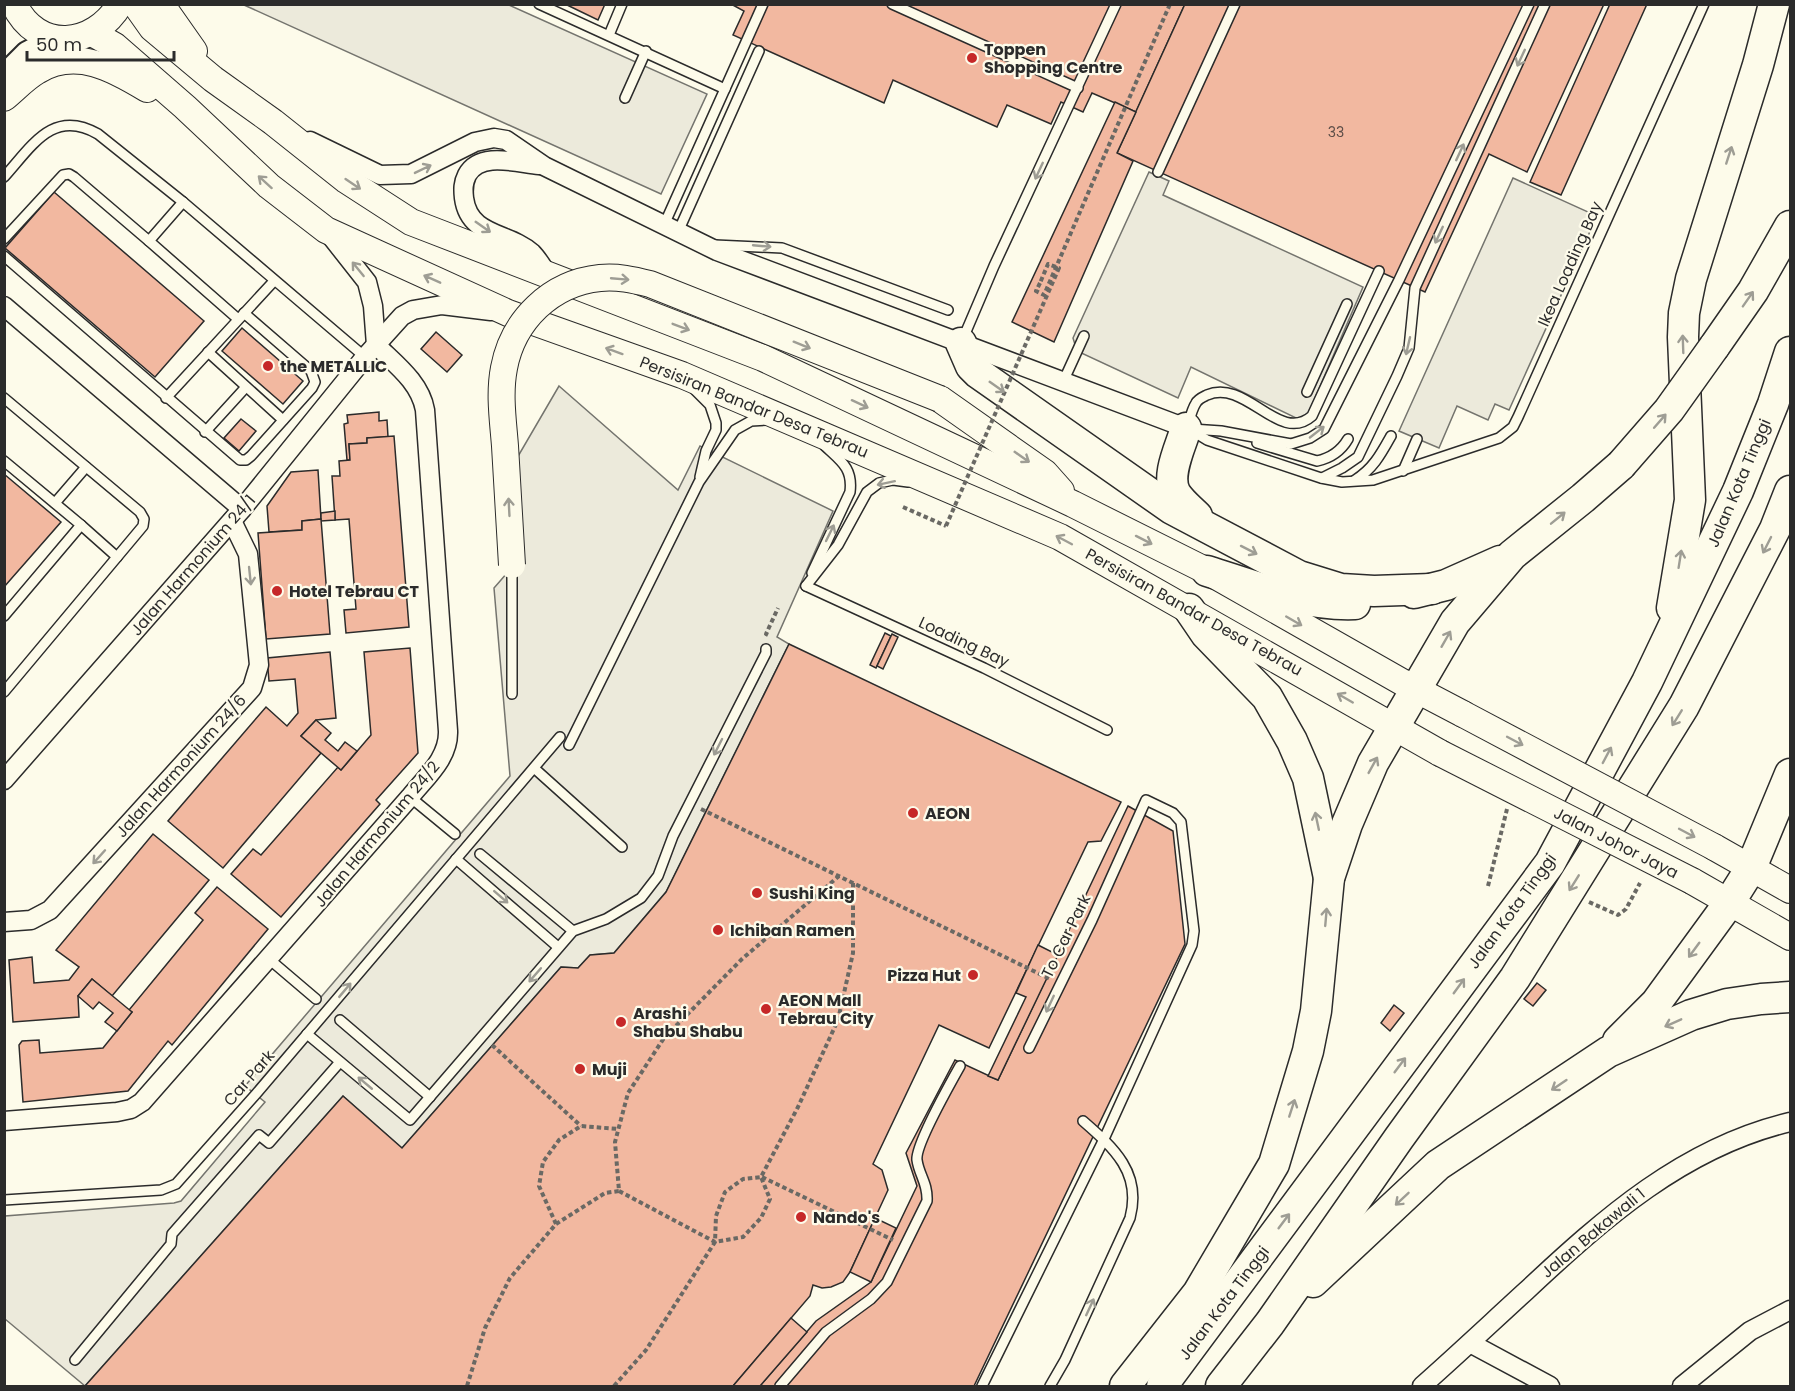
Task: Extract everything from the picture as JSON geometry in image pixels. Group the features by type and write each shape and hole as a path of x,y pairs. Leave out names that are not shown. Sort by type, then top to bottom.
{"highway":[{"path":"1668,637 1690,500 1684,313 1691,279 1758,65 1774,4"},
{"path":"1125,1386 1198,1293 1274,1164 1310,1041 1316,1011 1329,878 1359,792 1372,764 1455,622 1512,555 1621,465 1669,410 1753,291 1791,226"},
{"path":"961,343 971,366 978,373 1172,509 1209,530 1299,576 1341,589 1374,591 1432,589"},
{"name":"Jalan Kota Tinggi","path":"1162,1386 1550,863 1647,682 1738,491 1791,352"},
{"path":"1186,428 1174,467 1172,485 1176,494 1209,530"},
{"name":"Jalan Kota Tinggi","path":"1221,1386 1270,1323 1399,1138 1515,978 1684,706 1775,529 1791,491"},
{"path":"1207,571 1303,601 1334,605 1377,603 1432,589 1476,573 1512,555"},
{"path":"1189,609 1206,634 1267,697 1292,741 1308,778 1329,878"},
{"path":"1608,1052 1656,1003 1729,903 1751,868 1791,774"},
{"path":"1270,1323 1438,1166 1608,1052 1691,1015 1727,1004 1761,999 1791,998"}],"main road":[{"path":"14,4 28,25 56,38 75,38 93,33 104,26 120,4"},
{"path":"135,4 152,28 213,79 273,122 346,180 411,222 763,358 1073,504 1207,571 1417,690 1791,890"},
{"path":"161,4 213,79"},
{"name":"Persisiran Bandar Desa Tebrau","path":"93,33 115,46 185,107 269,186 326,230 508,313 682,375 1060,537 1440,753"},
{"path":"4,98 40,69 82,61 106,66 185,107"},
{"path":"512,565 502,401 504,369 512,344 530,313 545,298 573,285 603,278 633,280 650,284 940,399 1045,473 1073,504"},
{"name":"Jalan Johor Jaya","path":"1440,753 1692,881 1791,936"}],"street":[{"path":"4,14 9,4"},
{"path":"4,76 27,53 56,38"},
{"path":"273,122 380,175 411,174 484,139 506,140 544,166 704,244 1186,428"},
{"path":"544,166 500,160 483,162 472,168 463,187 464,202 477,224 531,252 548,275"},
{"path":"326,230 367,282 373,306 371,351"},
{"name":"Jalan Harmonium 24/1","path":"4,780 237,515 402,316 413,310 442,305 508,313"},
{"path":"4,306 237,515"},
{"name":"Jalan Harmonium 24/2","path":"4,1121 117,1112 136,1106 147,1097 269,960 443,756 448,737 424,403 418,390 371,351"},
{"name":"Jalan Harmonium 24/6","path":"4,922 31,920 51,910 252,688 259,664 248,554 237,515"},
{"name":"Jalan Bakawali 1","path":"1422,1386 1588,1233 1636,1195 1675,1169 1710,1150 1746,1135 1791,1122"},
{"path":"1682,1386 1750,1331 1791,1310"},
{"path":"1470,1343 1550,1386"}],"lane":[{"path":"539,4 725,89"},
{"path":"609,35 622,4"},
{"path":"671,228 710,122 763,4"},
{"path":"892,4 1078,88"},
{"path":"961,343 994,266 1116,4"},
{"path":"1158,172 1235,4"},
{"path":"1379,272 1312,416 1304,423 1288,424 1234,394 1218,392 1196,402 1186,428 1221,431 1291,444 1310,438 1324,429 1399,280 1529,4"},
{"path":"1321,478 1358,457 1397,376 1409,348 1415,288 1545,4"},
{"name":"Ikea Loading Bay","path":"1186,428 1207,440 1321,478 1352,482 1373,480 1402,471 1499,438 1506,433 1518,417 1704,4"},
{"path":"625,98 646,51"},
{"path":"671,228 724,128 759,51"},
{"path":"710,122 724,128"},
{"path":"4,177 48,131 74,124 87,128 99,134 183,202 274,281 371,351"},
{"path":"4,238 58,178 69,174 314,376 315,382 246,460 240,460 4,256"},
{"path":"149,241 183,202"},
{"path":"704,244 782,248 948,310"},
{"path":"166,398 274,281"},
{"path":"1307,392 1347,304"},
{"path":"1064,382 1084,336"},
{"path":"208,352 283,420"},
{"path":"682,375 710,405 716,423 716,430 706,451 699,482"},
{"path":"205,432 246,387"},
{"path":"4,398 140,512 144,519 143,526 4,692"},
{"path":"569,745 699,482 729,436 743,425 761,420 799,424 848,469 850,492 806,586"},
{"path":"1221,431 1317,461 1342,449 1348,439"},
{"path":"1352,482 1375,465 1391,436"},
{"path":"1402,471 1418,439"},
{"path":"4,461 117,557"},
{"path":"55,503 86,467"},
{"path":"806,586 838,545 867,492 879,483 892,480 944,486"},
{"path":"4,616 81,525"},
{"path":"512,565 512,694"},
{"name":"Loading Bay","path":"806,586 984,668 1107,730"},
{"path":"307,1034 410,1120 573,930 606,919 641,898 658,876 673,836 766,649"},
{"name":"Car Park","path":"4,1200 161,1190 179,1181 560,737"},
{"path":"534,768 622,847"},
{"path":"410,797 455,834"},
{"name":"To Car Park","path":"1029,1048 1092,920 1146,801 1173,813 1181,822 1194,931 1192,945 1104,1139"},
{"path":"480,855 573,930"},
{"path":"456,859 558,947"},
{"path":"269,960 316,999"},
{"path":"340,1020 430,1097"},
{"path":"75,1360 171,1244 172,1234 259,1135 269,1143 340,1062"},
{"path":"780,1386 826,1332 871,1299 887,1282 927,1201 928,1189 916,1159 960,1066"},
{"path":"1050,1386 1065,1360 1133,1207 1133,1188 1124,1164 1104,1139 1083,1121"},
{"path":"982,1386 1104,1139"}],"path":[{"path":"903,507 946,525 1059,268 1048,264 1036,291 1044,295 1170,4"},
{"path":"774,638 766,634 778,608"},
{"path":"689,803 1060,984"},
{"path":"1488,886 1507,805"},
{"path":"619,1191 615,1142 628,1093 664,1038 742,959 839,876"},
{"path":"761,1177 798,1107 838,1020 854,953 853,883"},
{"path":"1589,902 1618,915 1626,909 1640,883"},
{"path":"492,1046 581,1126"},
{"path":"556,1224 538,1186 543,1162 559,1140 581,1126 618,1129"},
{"path":"467,1386 485,1328 510,1278 556,1224 605,1193 619,1191 715,1242 743,1237 761,1218 770,1198 761,1177"},
{"path":"614,1386 646,1350 715,1242 716,1216 725,1192 743,1179 761,1177 905,1245"}],"shaded area":[{"path":"244,5 509,5 707,94 661,194"},
{"path":"1149,172 1169,181 1163,195 1363,287 1308,414 1298,419 1191,367 1178,398 1077,351 1073,338"},
{"path":"1513,178 1597,216 1509,410 1495,404 1488,420 1457,406 1439,448 1399,431"},
{"path":"559,386 678,490 700,446 833,511 777,637 789,644 666,892 614,953 590,955 578,968 561,967 402,1148 343,1096 85,1386 5,1319 5,1216 181,1201 265,1102 245,1086 510,776 494,588 522,556 517,458"}],"building":[{"path":"565,4 605,4 598,20"},
{"name":"Toppen Shopping Centre","path":"731,4 1185,4 1136,112 1092,93 1083,112 1061,102 1051,124 1007,105 997,127 893,80 884,103 733,35 744,11"},
{"path":"1185,4 1604,4 1527,172 1489,154 1425,292 1117,153"},
{"path":"1610,4 1647,4 1561,195 1530,182"},
{"path":"1115,102 1136,112 1117,153 1133,161 1054,342 1012,322"},
{"path":"54,192 204,321 155,377 5,248"},
{"path":"242,328 303,381 283,404 222,351"},
{"path":"436,332 462,355 447,372 421,349"},
{"path":"379,412 379,421 387,420 388,437 367,438 367,443 349,444 350,460 347,460 344,424 348,423 347,415"},
{"path":"241,419 256,431 239,451 224,438"},
{"path":"394,436 409,627 346,633 344,610 356,609 349,519 335,520 332,476 340,476 339,461 350,460 349,444 367,443 367,438"},
{"path":"318,470 321,519 302,521 302,530 269,532 267,506 291,472"},
{"path":"4,474 61,522 4,587"},
{"path":"335,511 335,520 321,521 321,513"},
{"path":"321,519 330,634 266,639 258,533 302,530 302,521"},
{"path":"885,633 891,636 876,668 870,665"},
{"path":"892,634 898,637 883,669 877,666"},
{"name":"AEON Mall Tebrau City","path":"789,644 1121,802 1101,841 1088,842 989,1048 939,1025 873,1164 882,1170 888,1190 850,1272 843,1282 822,1288 813,1285 810,1296 733,1386 85,1386 343,1096 402,1148 561,967 578,968 590,955 614,953 666,892"},
{"path":"410,648 418,753 376,800 380,804 281,917 231,874 253,849 261,855 338,767 341,770 371,735 364,652"},
{"path":"330,652 336,718 316,720 301,736 321,753 223,868 168,821 266,707 287,726 298,713 295,679 269,681 267,658"},
{"path":"316,720 331,733 325,740 338,751 345,742 357,751 341,770 301,736"},
{"path":"1128,806 1173,831 1185,944 974,1386 760,1386 816,1321 871,1282 917,1186 906,1153 955,1060 998,1080"},
{"path":"153,834 209,880 112,996 92,979 78,996 79,1017 13,1022 9,960 32,957 34,983 69,980 79,967 56,950"},
{"path":"217,887 268,929 172,1045 168,1041 128,1091 23,1102 19,1045 22,1041 39,1040 40,1053 103,1048 132,1012 129,1010 203,920 195,913"},
{"path":"1038,945 1058,955 998,1080 988,1076 1026,997 1016,993"},
{"path":"92,979 132,1012 117,1031 105,1022 113,1013 99,1002 93,1009 78,996"},
{"path":"1537,983 1546,990 1533,1006 1524,999"},
{"path":"1394,1005 1404,1013 1390,1031 1381,1023"},
{"path":"875,1218 896,1228 871,1282 850,1272"},
{"path":"791,1318 807,1332 760,1386 733,1386"}],"place":[{"name":"Toppen Shopping Centre","path":"972,58"},
{"name":"the METALLIC","path":"268,366"},
{"name":"Hotel Tebrau CT","path":"277,591"},
{"name":"AEON","path":"913,813"},
{"name":"Sushi King","path":"757,893"},
{"name":"Ichiban Ramen","path":"718,930"},
{"name":"Pizza Hut","path":"973,975"},
{"name":"AEON Mall Tebrau City","path":"766,1009"},
{"name":"Arashi Shabu Shabu","path":"621,1022"},
{"name":"Muji","path":"580,1069"},
{"name":"Nando's","path":"801,1217"}]}
